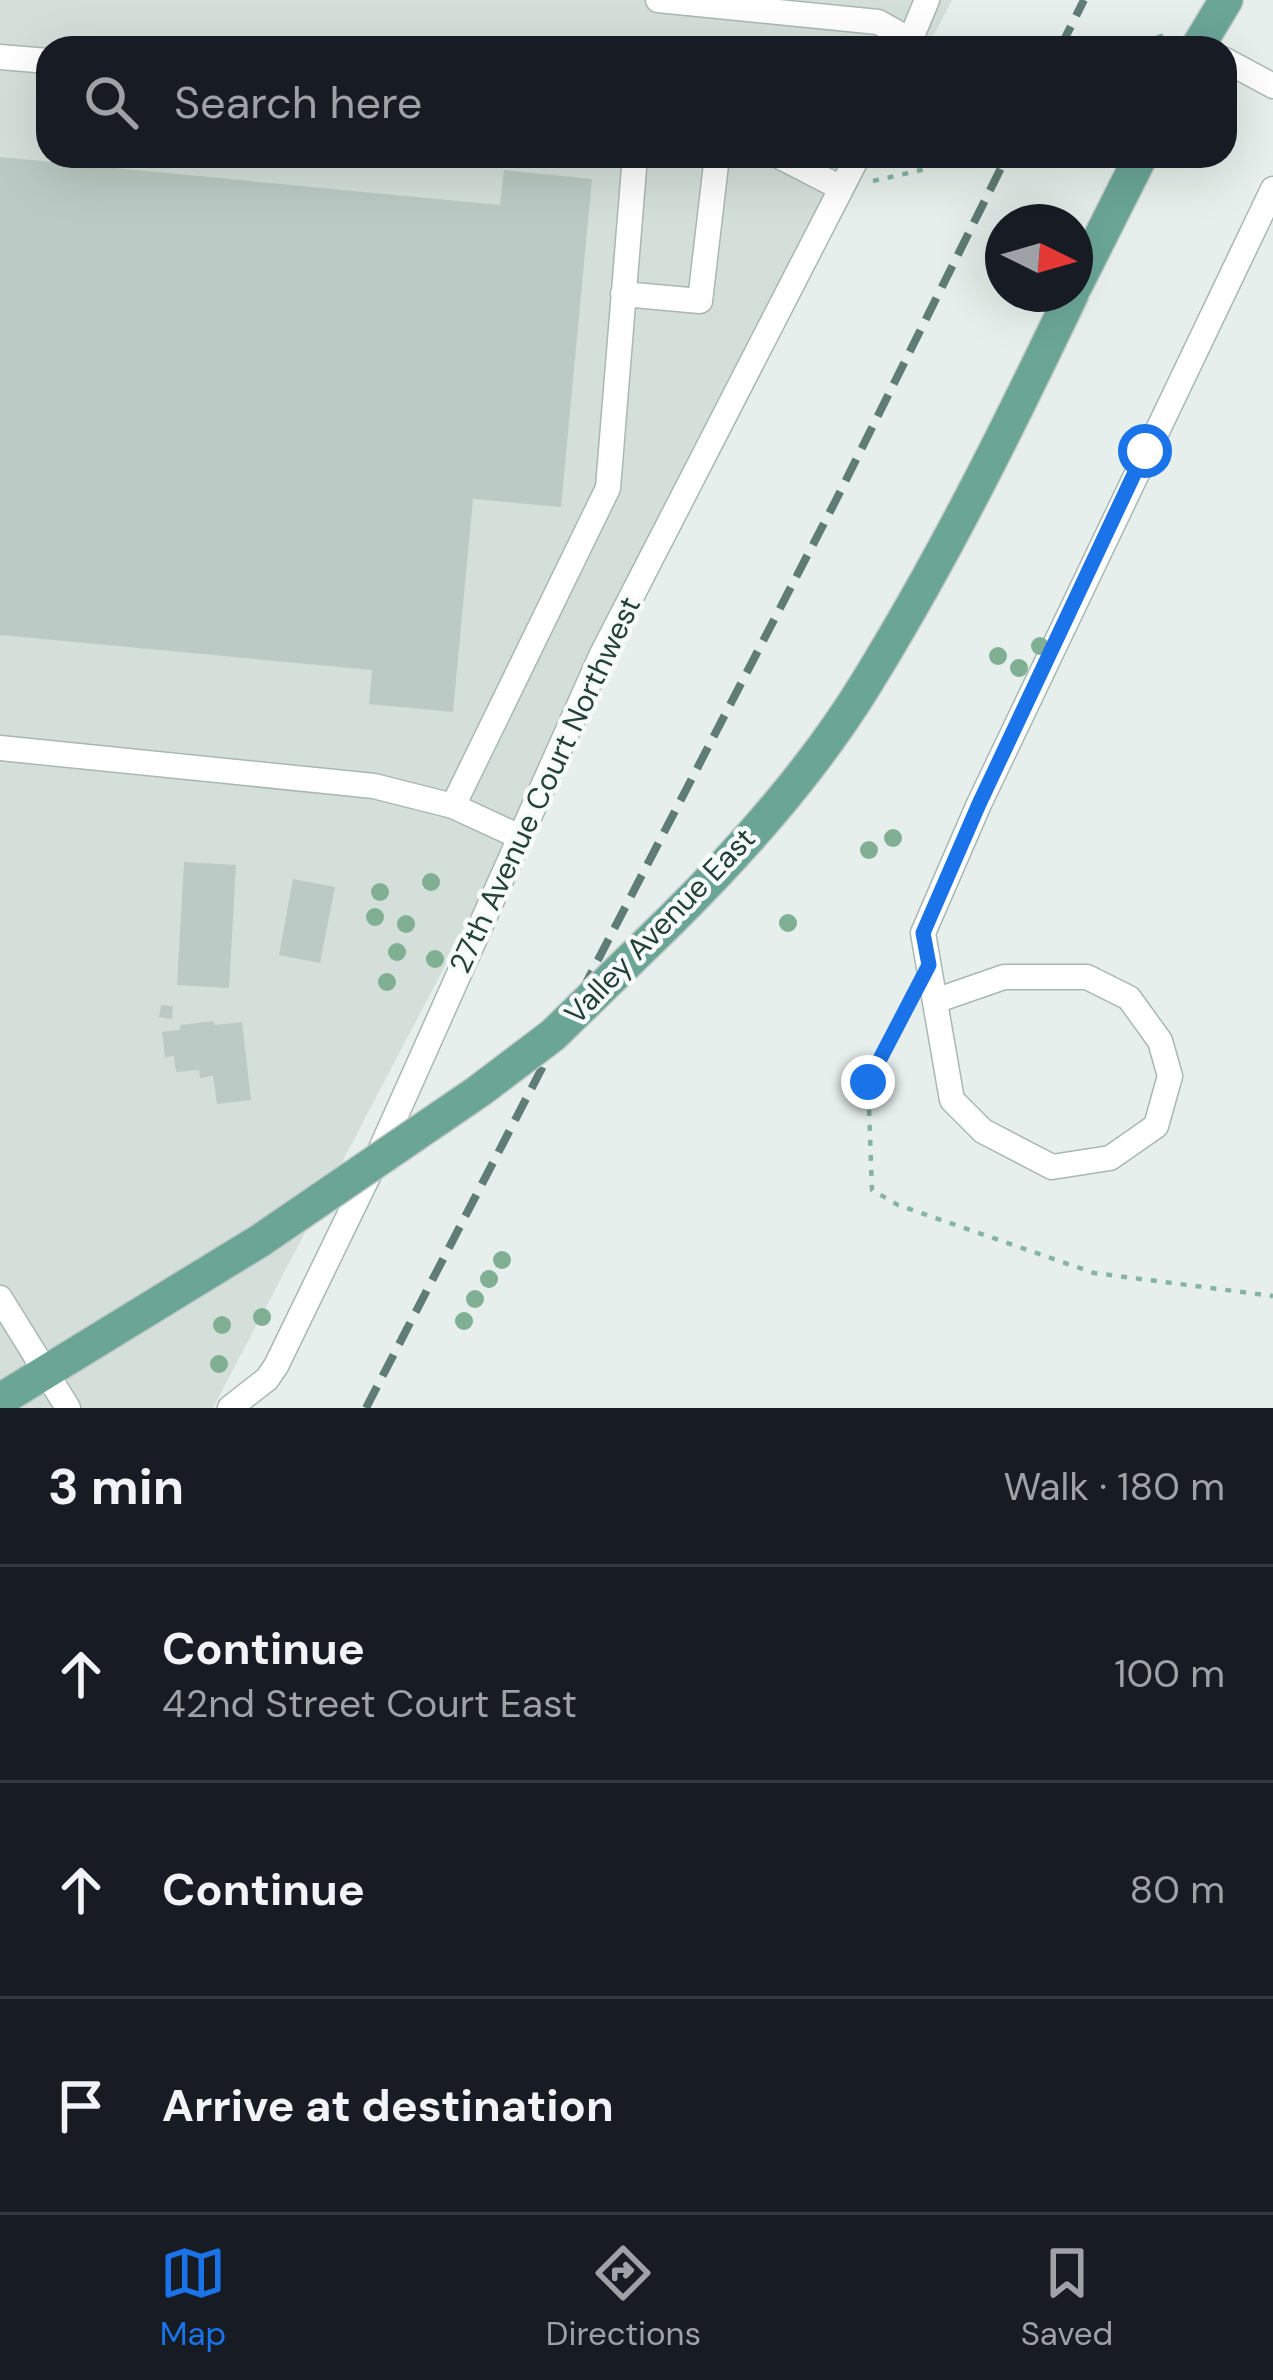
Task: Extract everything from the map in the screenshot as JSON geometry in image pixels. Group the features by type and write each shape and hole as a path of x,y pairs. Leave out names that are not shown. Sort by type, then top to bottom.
{"main road":[{"path":"1213,36 1226,0"},
{"name":"Valley Avenue East","path":"1093,251 1135,168"},
{"name":"Valley Avenue East","path":"0,1400 261,1240 478,1091 553,1035 705,886 782,798 866,684 988,471 1063,312"}],"street":[{"path":"658,0 878,22 898,36"},
{"path":"911,36 926,0"},
{"path":"0,57 36,60"},
{"path":"1237,67 1273,86"},
{"path":"453,806 608,488 634,168"},
{"path":"623,294 700,301 717,168"},
{"path":"802,168 841,188"},
{"name":"27th Avenue Court Northwest","path":"230,1408 276,1366 375,1162 602,653 852,168"},
{"path":"935,1001 1004,977 1087,977 1129,998 1160,1041 1170,1076 1156,1126 1110,1158 1052,1167 983,1131 952,1100 923,933 979,804 1273,189"},
{"path":"0,748 374,786 453,806 520,837"},
{"path":"0,1298 68,1408"}],"path":[{"path":"841,188 927,168"},
{"path":"929,965 868,1082 872,1190 898,1205 1094,1273 1273,1296"}],"shaded area":[{"path":"0,0 952,0 933,36 36,36 36,168 864,168 213,1408 0,1408"}],"building":[{"path":"0,157 36,160 36,168 115,168 500,205 504,170 592,179 561,507 473,499 453,712 369,704 372,670 0,635"},
{"path":"184,862 236,865 229,988 177,985"},
{"path":"293,879 335,887 320,963 279,955"},
{"path":"161,1005 173,1006 172,1019 159,1017"},
{"path":"214,1021 215,1025 242,1022 251,1100 217,1104 213,1076 200,1078 199,1070 176,1072 174,1056 165,1057 162,1032"}],"railway":[{"path":"1066,36 1084,0"},
{"path":"366,1408 835,502 1001,168"}],"route":[{"path":"868,1082 929,965 923,933 979,804 1145,451"}]}
